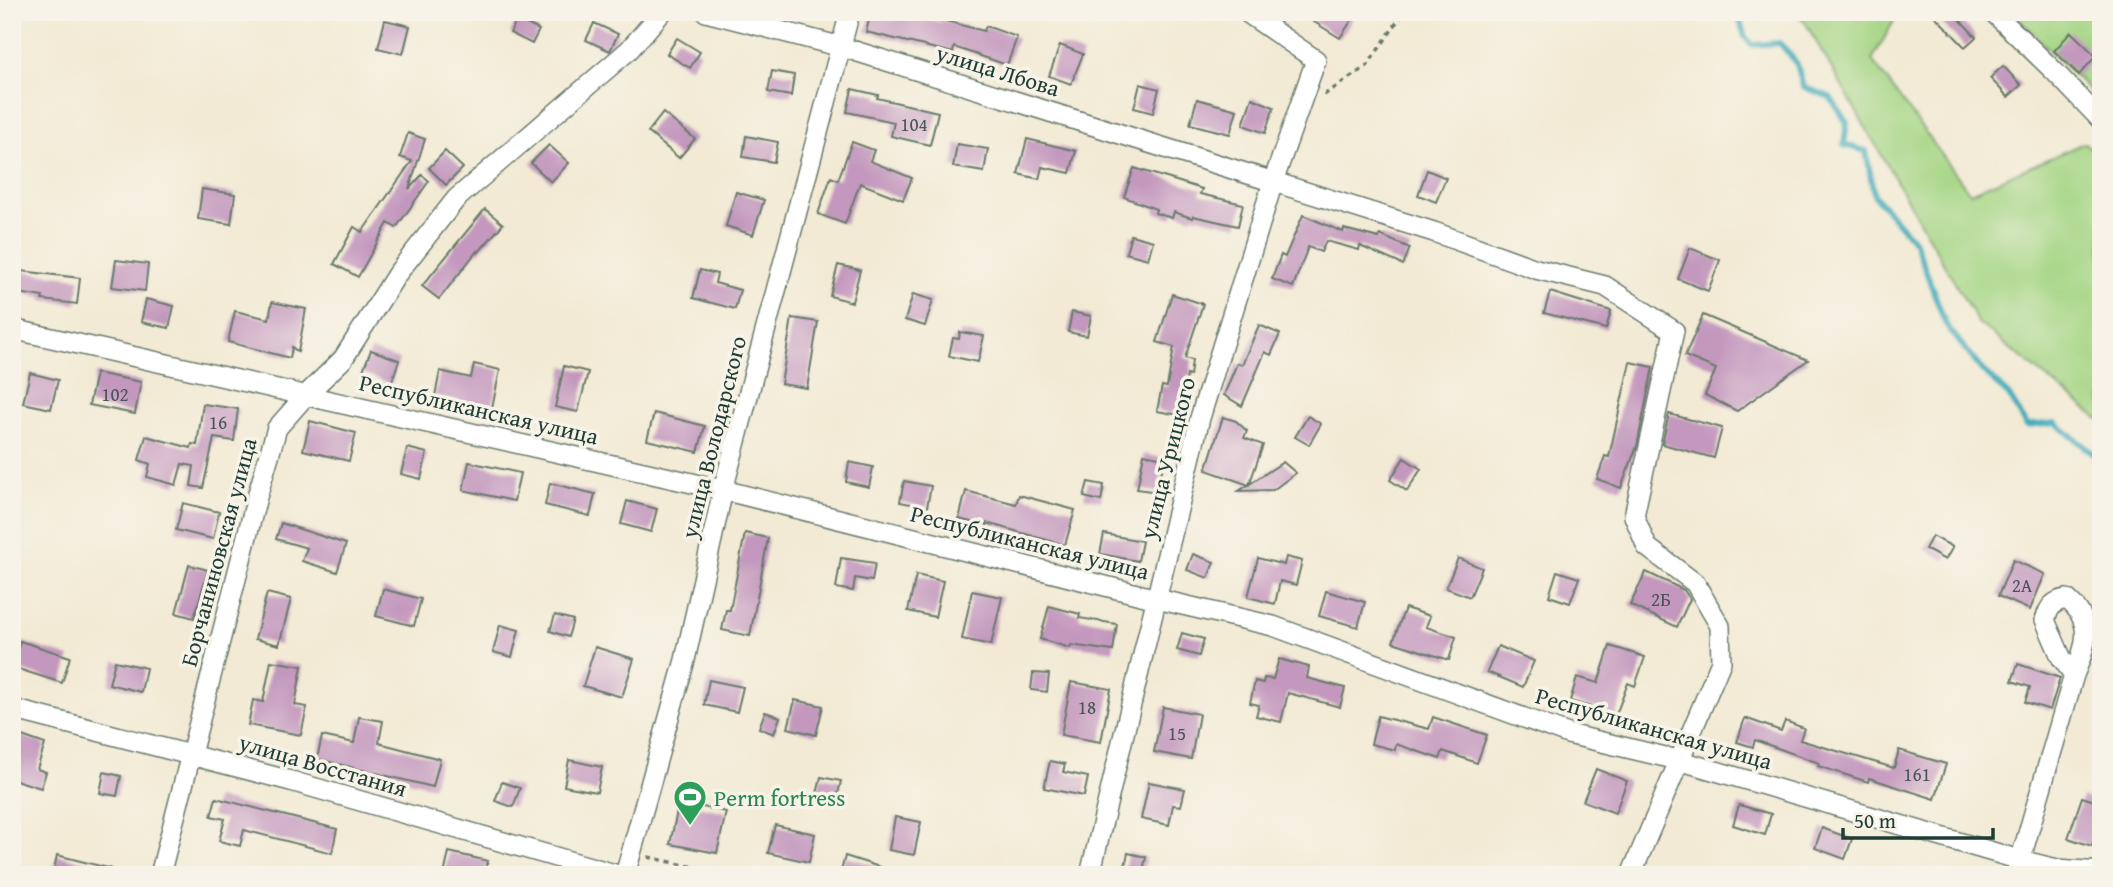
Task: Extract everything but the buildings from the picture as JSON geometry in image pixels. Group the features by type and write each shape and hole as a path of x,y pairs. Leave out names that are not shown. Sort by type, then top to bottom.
{"street":[{"name":"Борчаниновская улица","path":"160,875 277,428 343,359 397,274 456,199 629,50 662,12"},
{"name":"улица Лбова","path":"706,12 842,47 1434,232 1536,269 1605,286 1674,331 1634,516 1647,547 1695,583 1720,626 1721,650 1721,662 1678,760"},
{"name":"улица Володарского","path":"625,875 685,660 723,490 850,12"},
{"name":"улица Урицкого","path":"1090,875 1200,418 1273,182 1316,60 1246,12"},
{"path":"1993,12 2101,120"},
{"name":"Республиканская улица","path":"12,329 723,490 1273,626 1567,734 1678,760 2018,868 2101,872"},
{"path":"2018,868 2074,675"},
{"name":"улица Восстания","path":"12,709 291,781 618,875"},
{"path":"1631,875 1678,760"}],"path":[{"path":"1296,115 1367,66 1404,12"},
{"path":"630,853 731,875"}],"green space":[{"path":"1796,12 1899,12 1872,60 1970,193 2084,143 2101,155 2101,421 1978,323 1805,22"},
{"path":"2012,12 2101,12 2101,102"}],"waterway":[{"path":"1737,12 1745,37 1752,45 1780,43 1797,64 1803,87 1830,97 1847,123 1844,145 1866,151 1874,195 1915,242 1946,325 1981,369 2009,396 2027,426 2056,423 2101,460"}],"place":[{"name":"Perm fortress","path":"690,827"}]}
